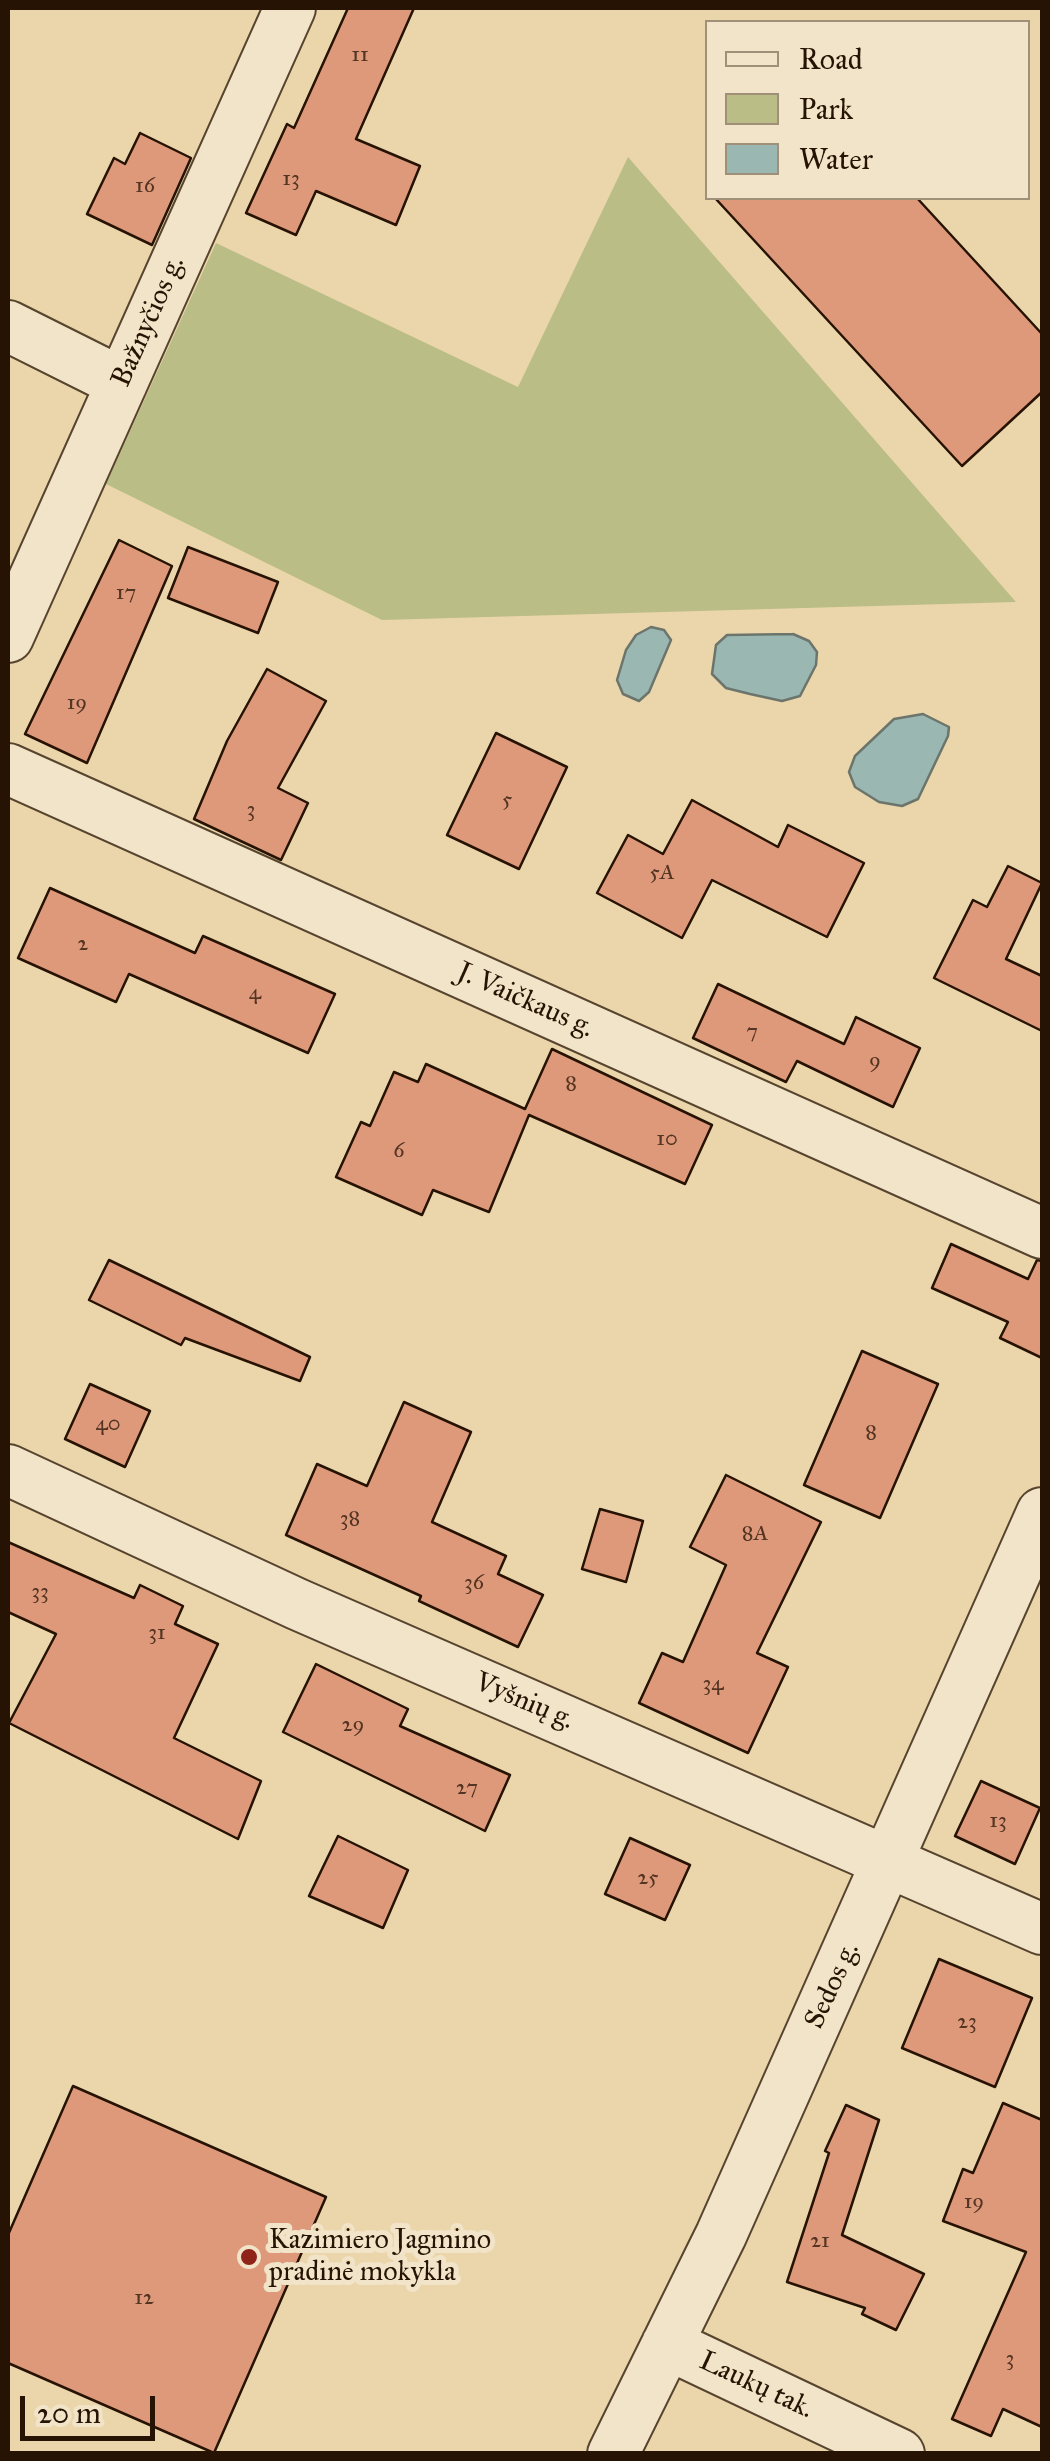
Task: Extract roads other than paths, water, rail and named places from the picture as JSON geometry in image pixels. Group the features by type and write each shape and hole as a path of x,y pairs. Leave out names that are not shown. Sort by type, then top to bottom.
{"street":[{"name":"Bažnyčios g.","path":"8,636 290,8"},
{"path":"8,326 122,383"},
{"name":"J. Vaičkaus g.","path":"8,769 1042,1233"},
{"name":"Vyšnių g.","path":"8,1470 297,1604 1042,1929"},
{"name":"Sedos g.","path":"613,2454 722,2235 1042,1514"},
{"name":"Laukų tak.","path":"667,2344 899,2454"}],"water":[{"path":"651,627 664,630 671,640 649,692 639,701 623,694 617,680 626,650 636,635"},
{"path":"793,634 809,641 817,652 816,665 800,696 782,701 726,688 712,674 716,645 727,635"},
{"path":"923,714 949,727 918,799 902,806 879,802 855,787 849,772 855,756 894,719"}],"place":[{"name":"Kazimiero Jagmino pradinė mokykla","path":"249,2257"}]}
